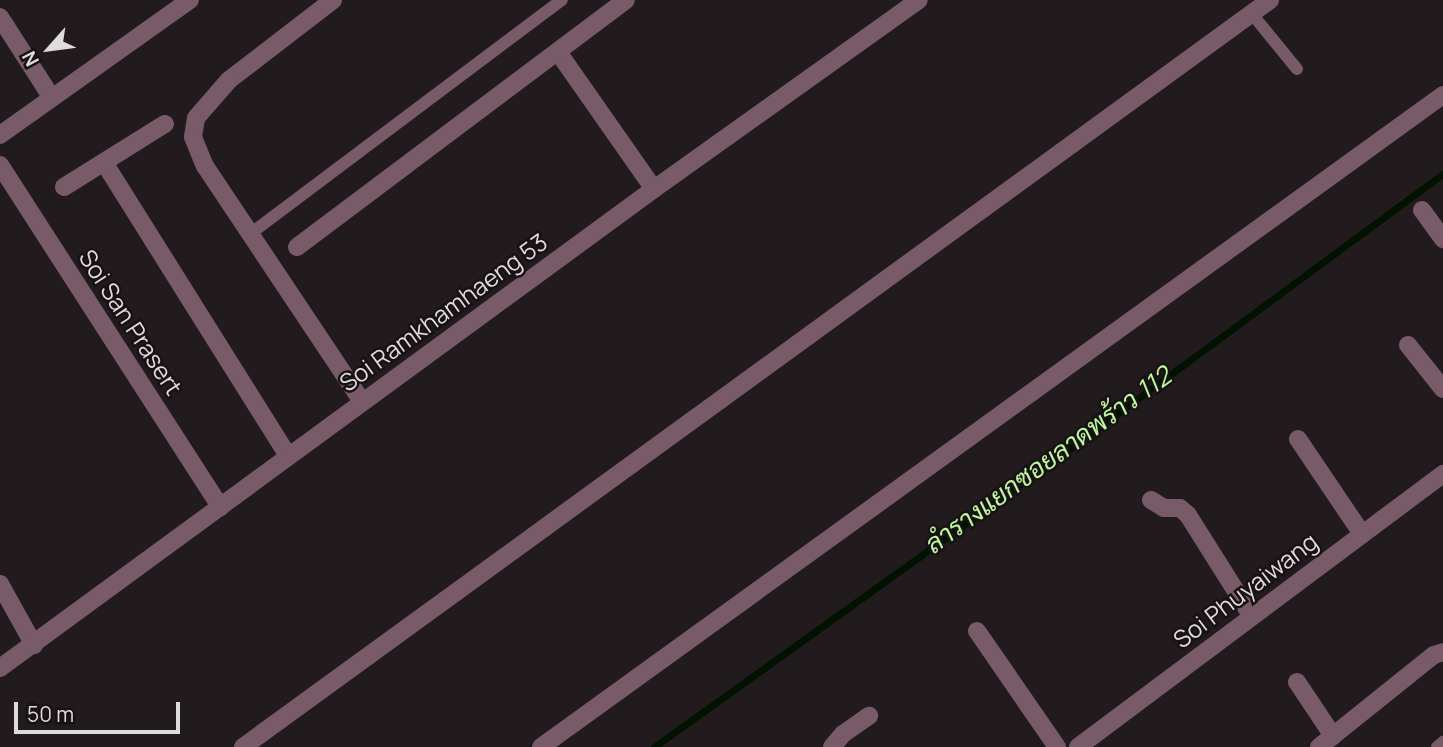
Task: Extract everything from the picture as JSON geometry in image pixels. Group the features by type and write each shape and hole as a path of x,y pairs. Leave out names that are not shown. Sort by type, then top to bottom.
{"street":[{"path":"0,135 190,0"},
{"path":"333,0 229,80 196,118 193,137 199,154 250,234 362,401"},
{"path":"297,247 626,0"},
{"name":"Soi Ramkhamhaeng 53","path":"0,668 362,401 919,0"},
{"path":"243,747 1270,0"},
{"path":"0,17 52,98"},
{"path":"558,52 654,189"},
{"path":"541,747 1443,95"},
{"path":"64,187 165,124"},
{"path":"104,164 288,456"},
{"name":"Soi San Prasert","path":"0,165 220,506"},
{"path":"0,200 16,189"},
{"path":"1422,210 1443,239"},
{"path":"1408,345 1443,389"},
{"path":"1298,439 1362,534"},
{"name":"Soi Phuyaiwang","path":"1078,747 1443,474"},
{"path":"1151,500 1164,508 1180,508 1188,515 1251,615"},
{"path":"0,584 34,645"},
{"path":"977,631 1056,747"},
{"path":"1297,682 1326,742 1434,655 1443,652"},
{"path":"832,747 843,734 869,716"}],"lane":[{"path":"250,234 562,0"},
{"path":"1252,13 1297,69"},
{"path":"1437,747 1443,742"}],"waterway":[{"name":"ลำรางแยกซอยลาดพร้าว 112","path":"654,747 1064,453 1443,174"}]}
